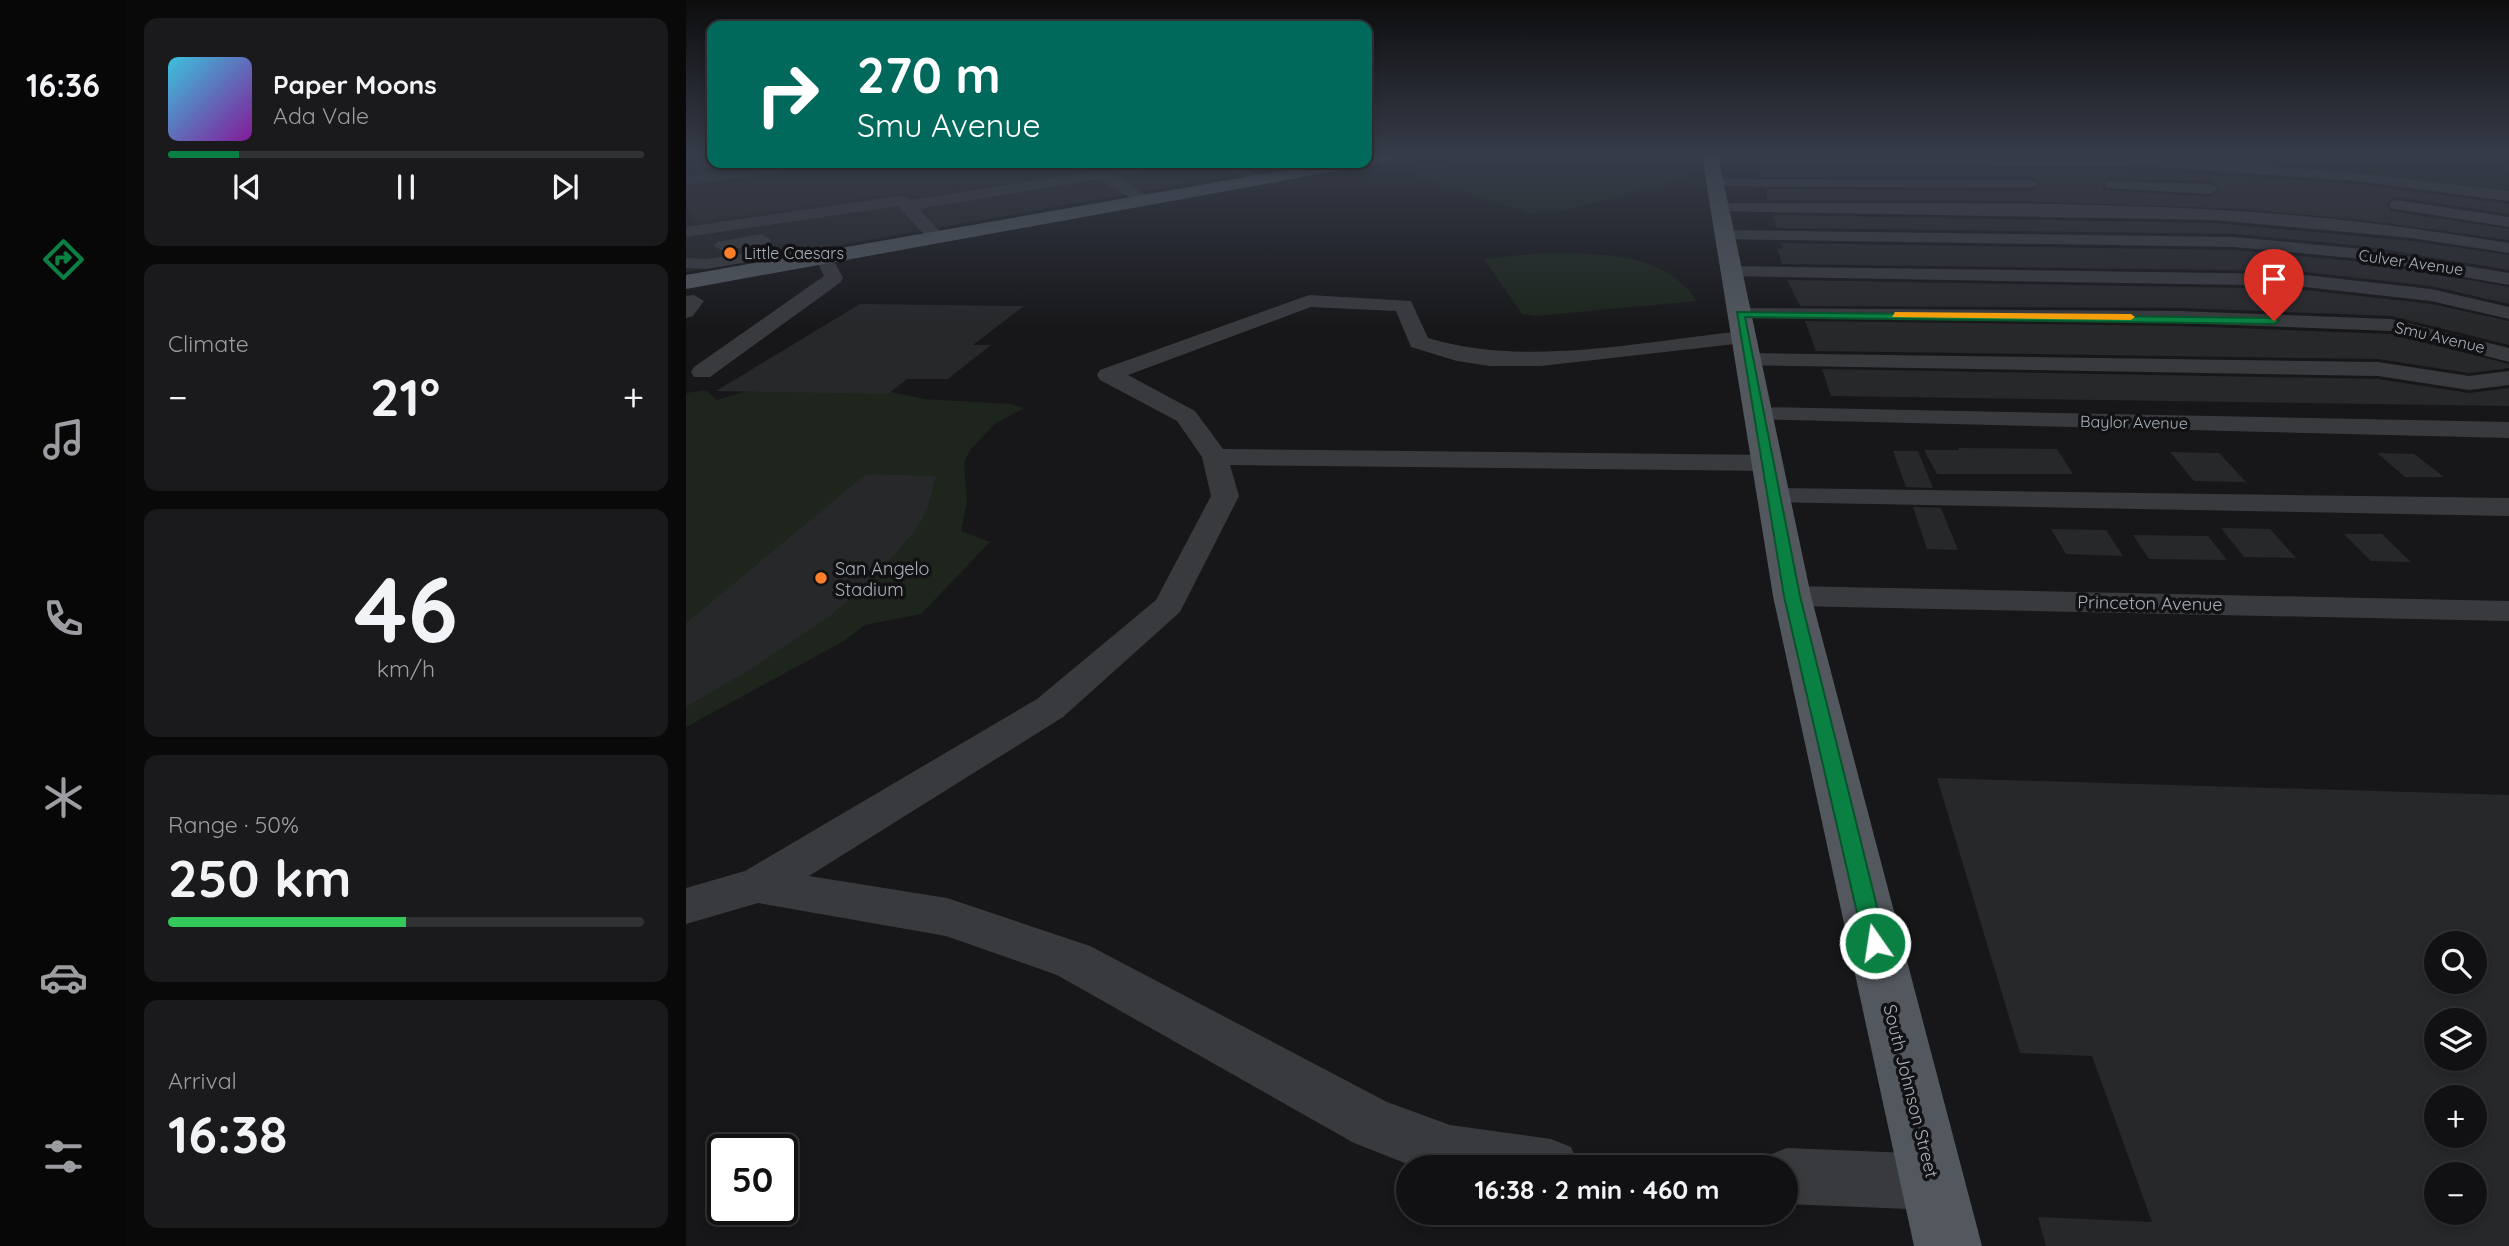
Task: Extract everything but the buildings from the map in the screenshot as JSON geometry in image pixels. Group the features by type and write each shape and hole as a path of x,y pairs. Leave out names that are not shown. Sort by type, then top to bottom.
{"main road":[{"path":"688,266 824,257 1064,214"},
{"name":"South Johnson Street","path":"1721,214 1792,596 1948,1246"}],"street":[{"path":"686,232 801,214"},
{"path":"914,214 936,237"},
{"path":"1810,214 2431,295 2509,313"},
{"name":"Culver Avenue","path":"1875,214 2363,254 2509,279"},
{"path":"2227,214 2398,230 2509,248"},
{"path":"2458,214 2509,222"},
{"path":"688,266 761,239 769,260"},
{"path":"702,372 834,278 824,257"},
{"path":"686,302 694,301 686,312"},
{"path":"686,906 758,885 1050,708 1169,605 1225,496 1215,457 1186,416 1108,375 1309,301 1404,305 1419,342 1457,354 1490,359 1541,359 1745,337 2378,369 2469,383 2509,378"},
{"name":"Smu Avenue","path":"1745,337 2179,317 2391,325 2509,355"},
{"name":"Baylor Avenue","path":"1759,414 2509,430"},
{"path":"1215,457 2509,507"},
{"name":"Princeton Avenue","path":"1792,596 2509,611"},
{"path":"758,885 947,917 1073,960 1373,1124 1450,1153 1464,1155"},
{"path":"1798,1176 1933,1182"}],"shaded area":[{"path":"686,214 1015,214 686,272"},
{"path":"1541,253 1606,255 1647,264 1666,272 1683,284 1697,301 1536,316 1522,314 1484,259"},
{"name":"San Angelo Stadium","path":"753,389 891,392 924,399 1011,404 1024,408 996,423 970,450 964,462 967,501 961,531 990,542 921,614 865,625 844,641 686,727 686,393 706,390 717,400"}],"slow traffic":[{"path":"1895,315 2131,317"}],"place":[{"name":"Little Caesars","path":"730,253"},
{"name":"San Angelo Stadium","path":"821,578"}],"route":[{"path":"1875,943 1792,596 1740,314 2179,317 2274,321"}]}
